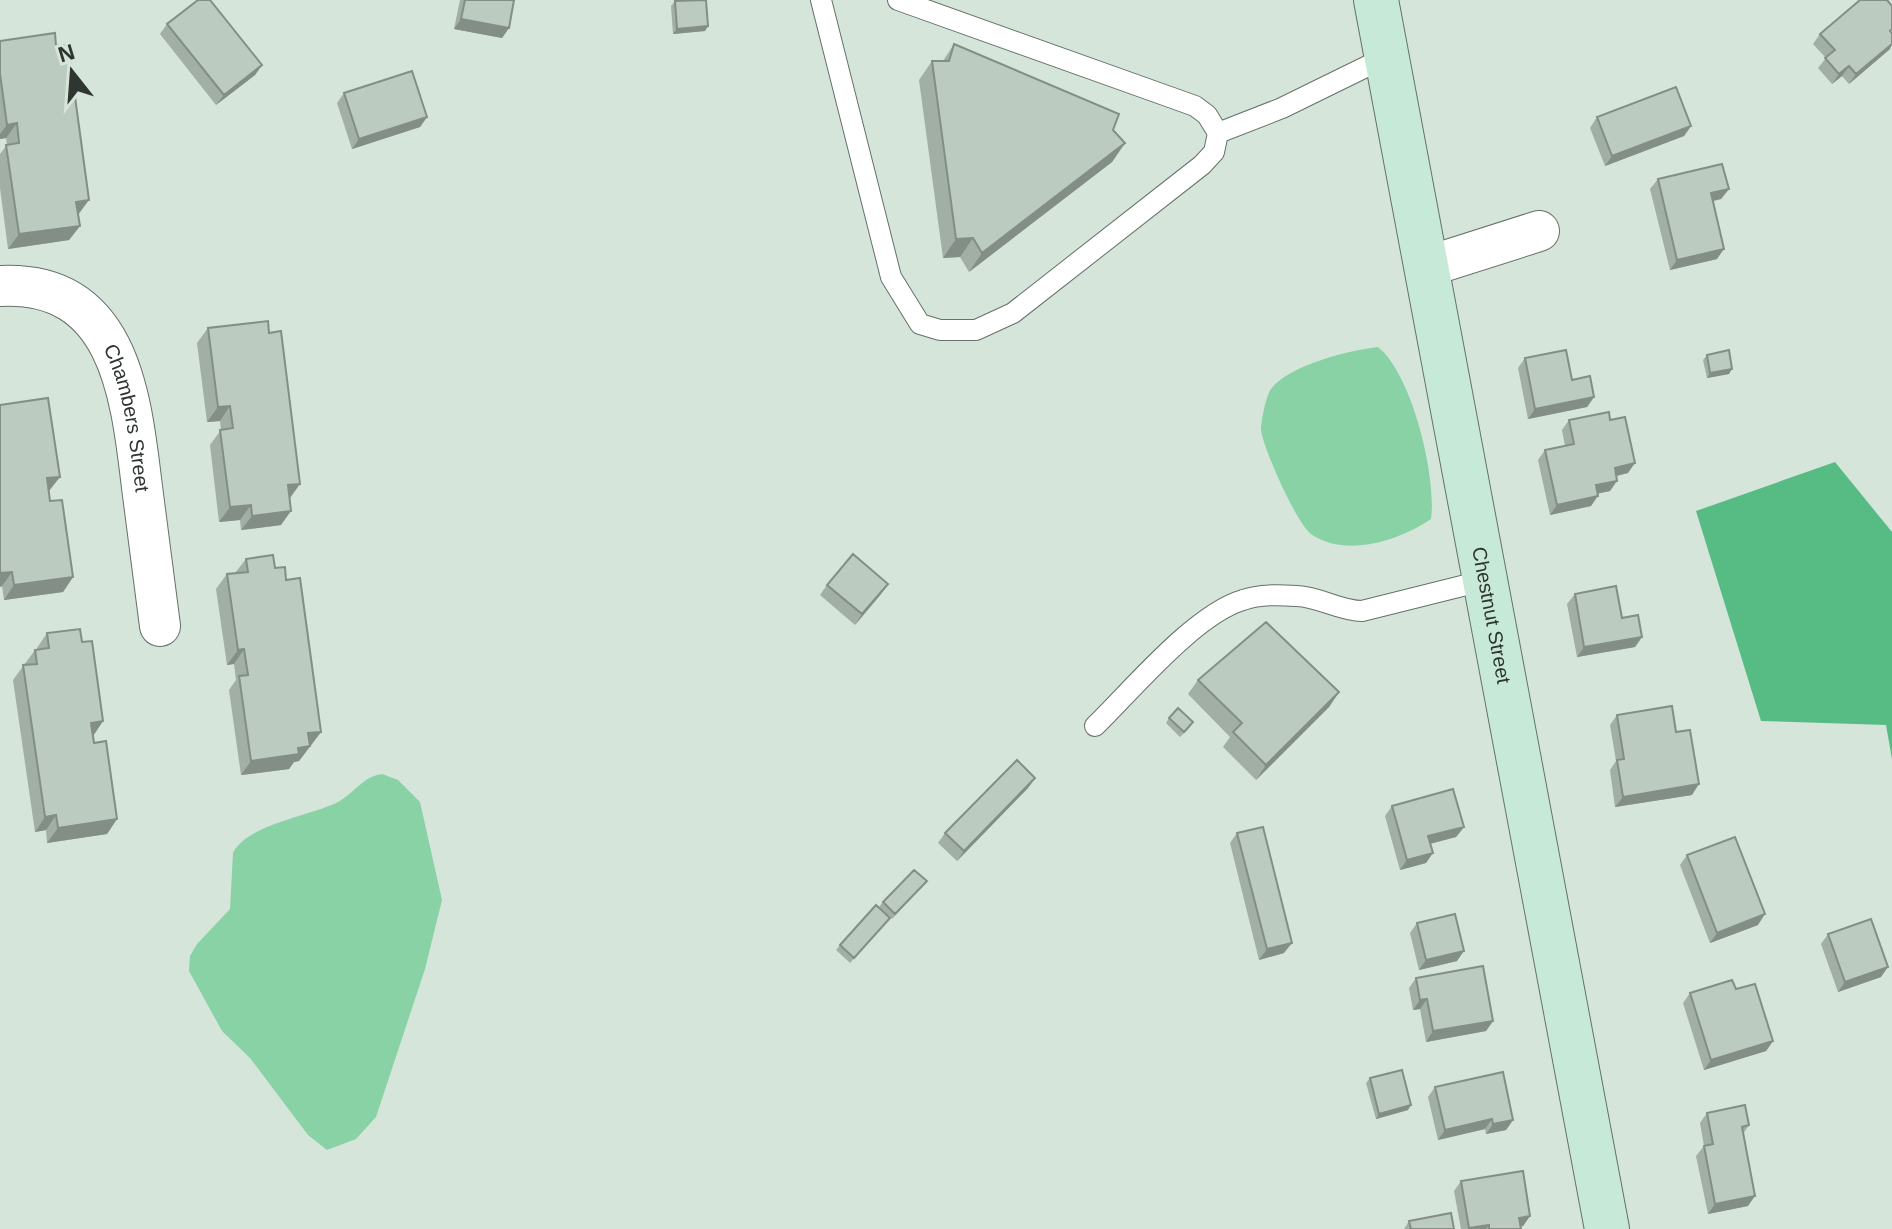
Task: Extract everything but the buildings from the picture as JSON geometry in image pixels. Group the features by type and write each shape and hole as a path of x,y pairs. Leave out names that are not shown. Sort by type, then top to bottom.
{"main road":[{"name":"Chestnut Street","path":"1376,0 1607,1229"}],"street":[{"path":"1426,267 1539,231"},
{"name":"Chambers Street","path":"0,286 43,289 69,299 102,331 114,352 127,388 134,423 160,626"}],"lane":[{"path":"821,0 891,277 920,324 940,330 976,330 1013,313 1202,165 1214,152 1218,133 1207,115 1195,106 898,0"},
{"path":"1218,133 1282,108 1386,57"},
{"path":"1095,726 1193,630 1234,603 1258,597 1300,596 1349,611 1362,611 1486,580"}],"green space":[{"path":"1378,347 1401,379 1420,427 1430,478 1431,519 1388,540 1355,546 1340,545 1311,534 1298,516 1263,439 1263,415 1271,389 1291,373 1337,355"},
{"path":"1835,462 1892,532 1892,759 1886,725 1761,721 1696,511"},
{"path":"382,774 398,780 420,802 442,900 425,969 376,1117 356,1139 327,1150 308,1135 250,1058 222,1031 189,971 190,956 197,944 230,909 233,853 240,843 266,828 340,801 365,781"}]}
